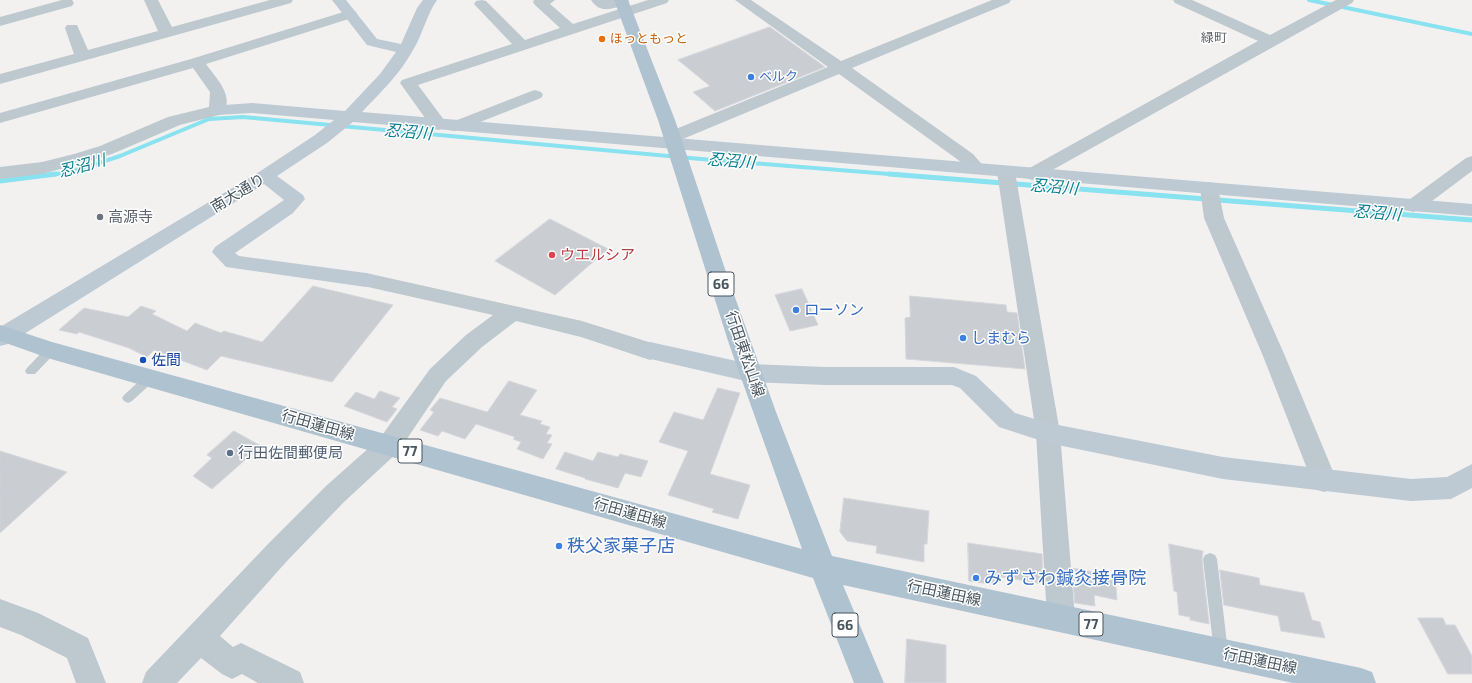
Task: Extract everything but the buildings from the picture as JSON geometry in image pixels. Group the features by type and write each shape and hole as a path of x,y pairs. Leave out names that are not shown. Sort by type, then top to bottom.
{"main road":[{"name":"行田東松山線","path":"623,4 673,140 750,373 821,567 869,683"},
{"name":"行田蓮田線","path":"1,336 389,444 821,567 1361,683"}],"street":[{"path":"151,0 167,33"},
{"path":"0,79 286,0"},
{"path":"339,0 372,42 406,50"},
{"name":"南大通り","path":"1,336 266,176 321,139 348,117 386,77 406,50 424,8 430,0"},
{"path":"548,0 540,2 570,30"},
{"path":"598,0 605,6 662,0"},
{"path":"742,0 841,68 967,158 977,169"},
{"path":"673,140 1004,0"},
{"path":"1180,0 1270,41"},
{"path":"1032,174 1270,41 1347,0"},
{"path":"0,10 30,2"},
{"path":"0,22 67,3"},
{"path":"481,4 521,45"},
{"path":"446,126 408,83 570,30 623,4"},
{"path":"0,118 197,62 350,14"},
{"path":"72,28 82,56"},
{"path":"197,62 218,92 217,110"},
{"path":"446,126 535,95"},
{"path":"0,172 42,168 80,158 106,150 174,121 217,110 252,108 446,126 673,140 1006,172 1209,188 1470,212"},
{"path":"1413,206 1472,162"},
{"path":"1006,172 1048,433 1061,618"},
{"path":"266,176 296,199 286,209 222,252 233,262 366,280 512,312 582,329 650,351 750,373 825,376 954,376 968,382 1007,420 1048,433 1223,468 1324,482 1411,490 1451,488 1472,476"},
{"path":"1209,188 1214,218 1274,356 1324,482"},
{"path":"158,683 335,494 389,444 438,375 474,341 512,312"},
{"path":"0,613 28,623 78,648 91,683"},
{"path":"199,638 232,664 241,658 288,683"}],"lane":[{"path":"31,371 51,350"},
{"path":"128,398 150,378"},
{"path":"1210,559 1221,653"}],"waterway":[{"path":"1309,0 1472,34"},
{"name":"忍沼川","path":"48,175 71,172 120,156 209,119 243,117 701,159 902,175"},
{"name":"忍沼川","path":"48,175 56,174"},
{"name":"忍沼川","path":"889,174 1472,220"},
{"name":"忍沼川","path":"0,181 48,175"}],"place":[{"name":"ほっともっと","path":"602,39"},
{"name":"ベルク","path":"751,77"},
{"name":"高源寺","path":"100,217"},
{"name":"ウエルシア","path":"552,255"},
{"name":"ローソン","path":"796,310"},
{"name":"しまむら","path":"963,338"},
{"name":"佐間","path":"143,360"},
{"name":"行田佐間郵便局","path":"230,453"},
{"name":"秩父家菓子店","path":"559,546"},
{"name":"みずさわ鍼灸接骨院","path":"976,578"}],"district":[{"name":"緑町","path":"1214,38"}]}
